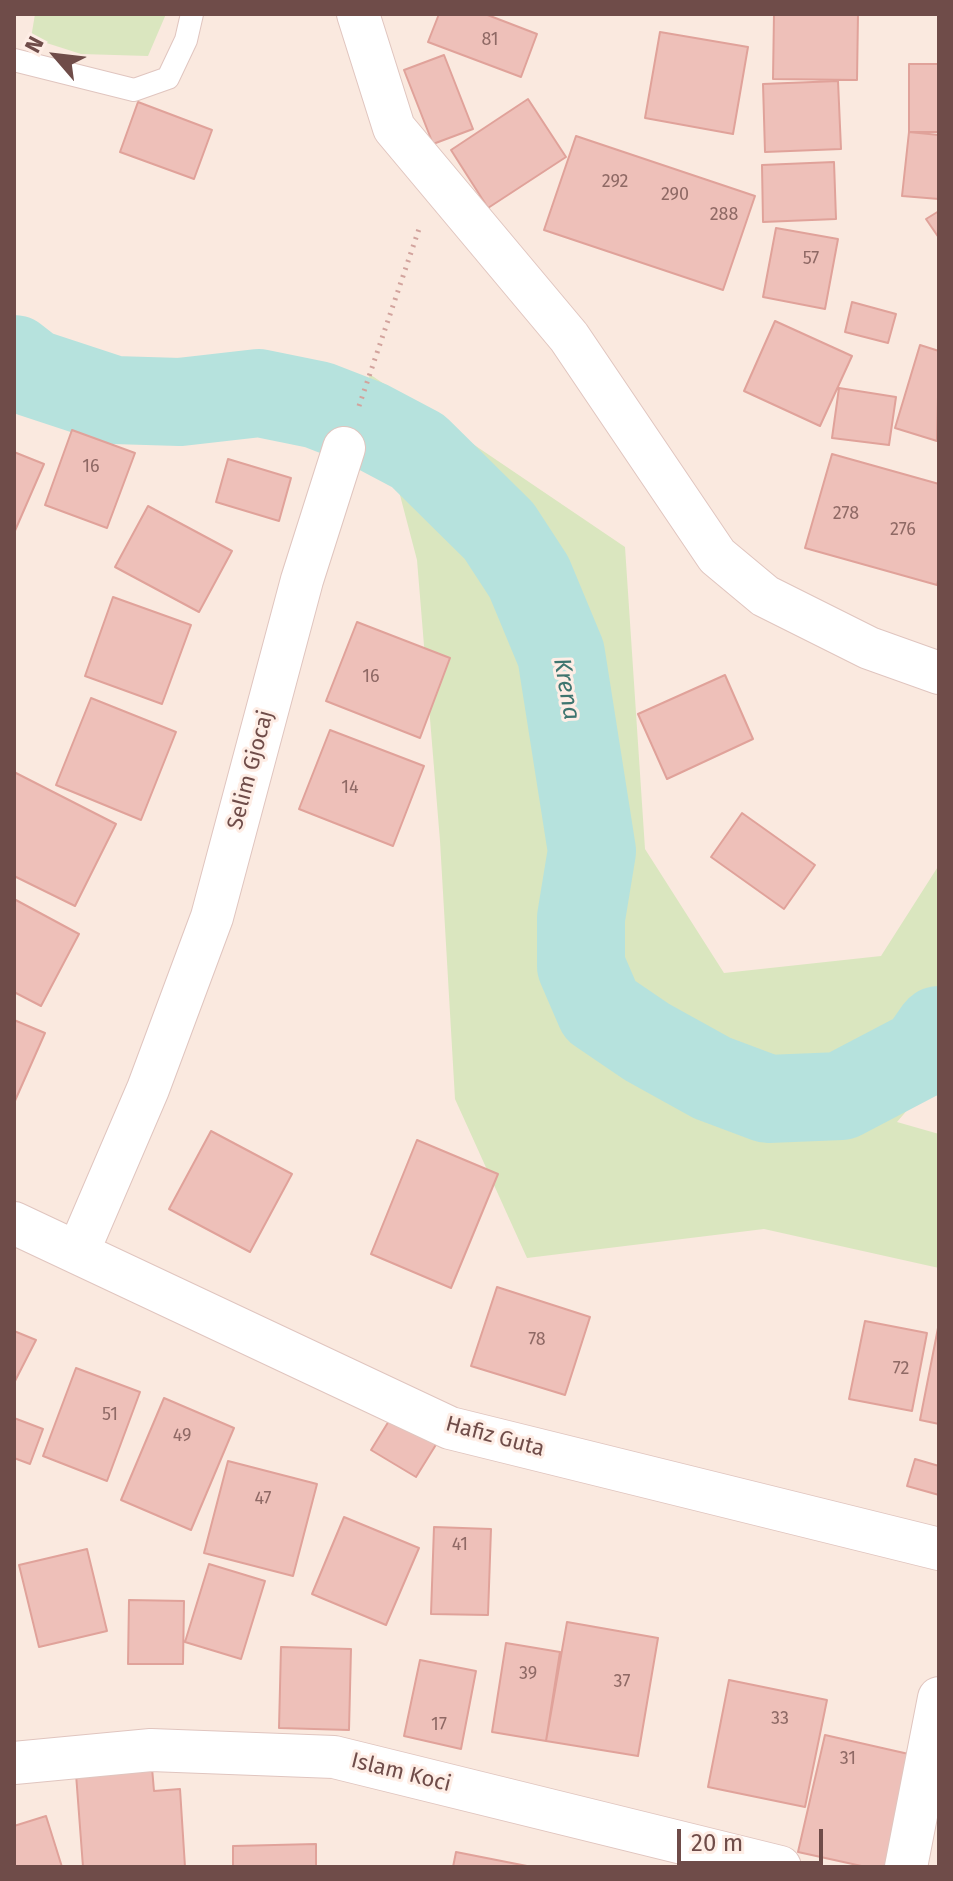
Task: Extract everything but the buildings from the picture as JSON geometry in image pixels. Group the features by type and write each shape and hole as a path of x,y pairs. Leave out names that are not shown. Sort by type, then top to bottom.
{"street":[{"path":"358,14 394,128 569,337 717,556 765,596 869,648 939,673"},
{"name":"Selim Gjocaj","path":"78,1252 148,1089 212,917 302,580 344,448"},
{"name":"Hafiz Guta","path":"14,1223 450,1428 939,1549"},
{"path":"906,1867 939,1698"},
{"name":"Islam Koci","path":"14,1763 151,1750 334,1757 780,1867"}],"lane":[{"path":"14,60 134,90 168,78 186,40 192,14"}],"path":[{"path":"361,398 436,178"}],"green space":[{"path":"35,14 166,14 148,56 81,54 31,38"},
{"path":"368,373 625,547 645,849 724,973 881,956 939,865 939,1073 897,1122 939,1134 939,1268 764,1229 527,1258 455,1099 440,841 417,560"}],"waterway":[{"name":"Krena","path":"14,359 32,373 114,400 180,402 259,393 318,405 367,424 418,451 499,531 529,577 561,654 592,851 581,918 581,966 600,1010 647,1042 712,1078 768,1099 841,1096 923,1053 939,1030"}]}
